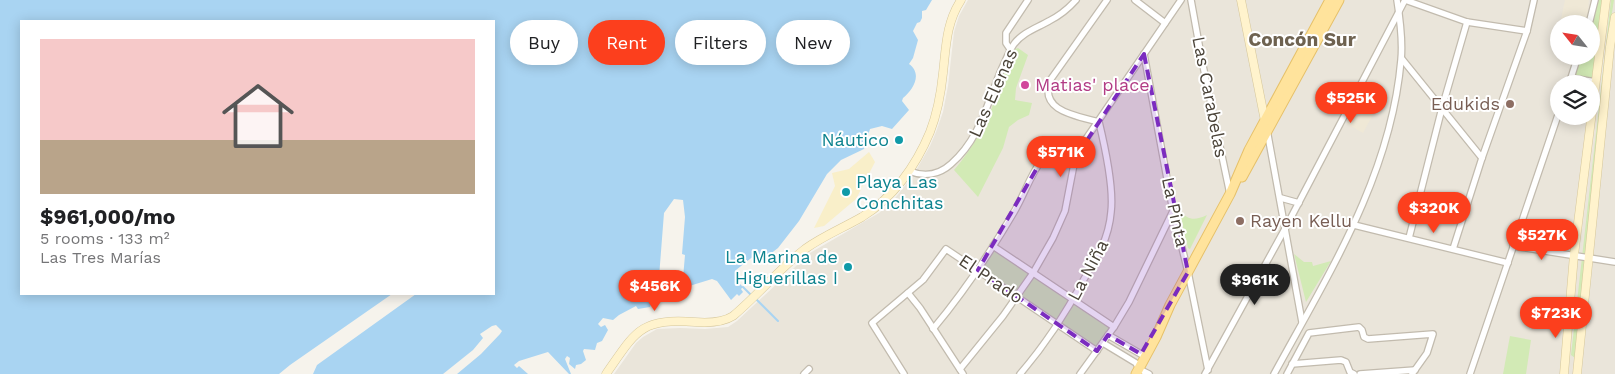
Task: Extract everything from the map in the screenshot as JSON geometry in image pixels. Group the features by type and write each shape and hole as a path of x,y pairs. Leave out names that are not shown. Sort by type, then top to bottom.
{"main road":[{"path":"1130,374 1140,363 1330,0"},
{"path":"1230,194 1268,133 1339,0"}],"street":[{"path":"606,374 630,340 647,327 663,322 720,322 733,316 805,249 824,236 863,216 879,205 898,186 924,144 933,122 942,85 947,34 951,20 961,0"},
{"path":"1010,49 1006,43 1006,33 1028,0"},
{"name":"Las Elenas","path":"909,170 925,175 936,173 947,168 962,154 977,130 1010,49 1019,38 1060,15 1076,0"},
{"path":"1099,122 1071,114 1055,106 1049,98 1048,89 1056,72 1107,0"},
{"path":"1135,0 1165,24"},
{"path":"908,293 961,372 1033,273 1060,225 1069,196 1074,163 1079,150 1181,0"},
{"name":"Las Carabelas","path":"1191,0 1230,194"},
{"path":"1274,374 1338,259 1374,177 1382,153 1393,112 1402,59 1398,0"},
{"path":"1206,372 1286,227 1405,0 1466,22 1527,31"},
{"path":"1454,249 1482,158 1527,31 1534,0"},
{"path":"1591,15 1594,0"},
{"path":"1606,0 1600,45 1613,48"},
{"path":"1244,1 1302,322"},
{"path":"1577,374 1615,16"},
{"path":"1409,238 1466,22"},
{"name":"La Pinta","path":"1144,54 1173,211 1188,272 1206,372"},
{"path":"1402,59 1482,158"},
{"name":"La Niña","path":"1020,374 1058,324 1103,246 1110,220 1112,192 1099,122"},
{"path":"1470,374 1555,125"},
{"path":"1564,374 1574,255 1591,125"},
{"path":"933,329 952,307 978,270 1043,158 1052,157 1074,163"},
{"path":"1281,198 1298,203"},
{"path":"1080,374 1114,327 1129,302 1173,211"},
{"path":"1354,225 1508,263"},
{"name":"El Prado","path":"993,246 1114,327"},
{"path":"1513,246 1615,262"},
{"name":"El Prado","path":"904,374 872,323 923,280 946,249 1097,351"},
{"path":"1287,374 1309,333 1359,327 1364,337 1368,339 1434,334 1427,353 1414,372 1360,374"},
{"path":"1108,335 1140,363 1149,374"},
{"path":"1103,343 1140,363"},
{"path":"1292,364 1342,360 1346,362 1350,372 1354,374"}],"highlighted area":[{"path":"1144,54 1188,272 1141,354 1108,335 1097,351 978,270 1041,161 1048,157 1072,163"}],"shaded area":[{"path":"968,0 1615,0 1615,374 614,374 636,343 657,329 728,327 737,321 810,253 879,213 892,202 914,174 936,132 943,112 948,86 954,32 959,16"},
{"path":"1565,0 1589,0 1588,15 1562,15"},
{"path":"1359,100 1376,109 1363,133 1347,124"}],"green space":[{"path":"1597,0 1603,0 1600,22 1600,15 1593,15"},
{"path":"1611,0 1614,0 1600,113 1600,98"},
{"path":"1018,48 1028,55 1016,88 1015,100 1032,103 1029,115 1009,127 1003,148 978,197 954,170 973,144 988,117 998,91 1003,70 1013,50"},
{"path":"1577,65 1594,65 1593,75 1574,75"},
{"path":"1597,125 1599,125 1575,358 1571,355"},
{"path":"1179,211 1192,219 1207,215 1190,249 1188,248"},
{"path":"995,250 1111,328 1097,348 1014,290 981,271"},
{"path":"1294,254 1304,262 1312,262 1313,266 1331,261 1306,302"},
{"path":"1510,336 1531,340 1526,374 1503,374"}],"sand":[{"name":"Playa Las Conchitas","path":"869,152 875,162 856,199 824,226 814,228 835,186 832,173 849,169"}],"water":[{"path":"0,0 932,0 926,10 922,11 922,18 913,31 918,40 913,58 909,64 913,68 916,77 913,86 902,101 909,110 892,129 882,126 870,129 864,149 841,160 827,174 799,221 778,248 765,258 755,255 736,270 735,279 743,287 741,289 743,292 739,296 737,294 731,300 717,281 712,279 686,287 683,278 685,255 682,254 685,217 683,200 674,199 664,213 658,290 650,307 638,309 636,306 613,320 603,318 598,324 601,327 605,325 608,330 602,341 597,343 595,350 584,349 586,360 576,365 575,369 569,364 570,358 567,356 565,359 571,374 548,352 519,361 514,365 517,368 519,366 528,374 457,374 481,354 500,334 502,331 496,325 480,334 483,338 473,350 443,374 313,374 317,365 415,295 495,295 495,20 20,20 20,295 391,295 279,374 0,374"}],"waterway":[{"path":"743,287 751,295"},
{"path":"755,298 778,321"}],"place":[{"name":"Matias' place","path":"1025,85"},
{"name":"Edukids","path":"1510,104"},
{"name":"Náutico","path":"899,140"},
{"name":"Playa Las Conchitas","path":"846,192"},
{"name":"Rayen Kellu","path":"1240,221"},
{"name":"La Marina de Higuerillas I","path":"848,267"}],"district":[{"name":"Concón Sur","path":"1302,39"}]}
